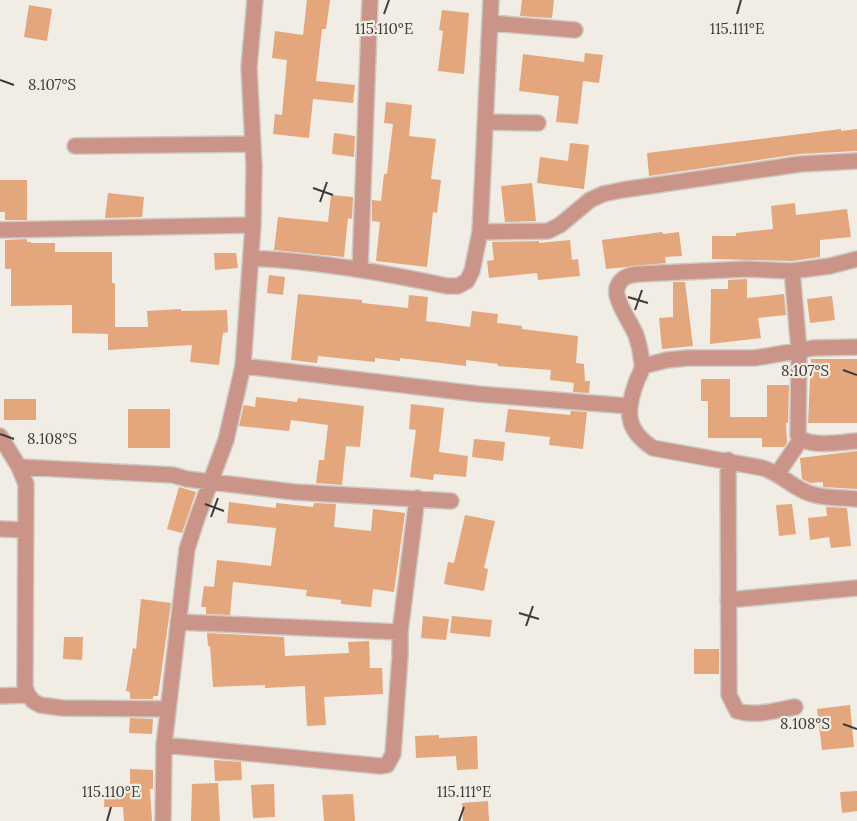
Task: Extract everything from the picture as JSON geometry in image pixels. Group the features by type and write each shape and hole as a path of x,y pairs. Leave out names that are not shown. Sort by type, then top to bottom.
{"street":[{"path":"163,821 164,745 187,549 226,440 243,366 253,225 254,166 249,67 255,0"},
{"path":"360,269 370,0"},
{"path":"251,258 360,269 447,286 458,286 467,281 472,271 480,232 491,0"},
{"path":"491,23 575,30"},
{"path":"486,122 538,123"},
{"path":"75,146 252,144"},
{"path":"480,232 548,231 560,225 590,200 603,194 622,190 800,164 857,161"},
{"path":"0,230 253,225"},
{"path":"857,259 830,266 792,271 747,269 627,276 617,286 616,294 637,337 643,366 629,406 630,424 643,441 653,448 728,460 778,473 801,490 818,496 857,499"},
{"path":"792,271 799,350 798,429 801,440"},
{"path":"643,366 687,358 770,357 799,350 857,347"},
{"path":"243,366 478,394 629,406"},
{"path":"0,436 19,467 26,484 25,687 28,695 40,705 62,708 168,709"},
{"path":"801,440 813,443 857,441"},
{"path":"778,473 801,440"},
{"path":"728,460 729,695 737,711 745,714 795,706"},
{"path":"19,467 173,475 294,492 451,501"},
{"path":"164,745 387,765 393,754 400,632 417,498"},
{"path":"0,529 26,530"},
{"path":"728,600 857,588"},
{"path":"178,622 400,632"},
{"path":"0,696 28,695"}],"building":[{"path":"307,0 330,0 326,29 322,29 316,81 355,85 353,103 313,99 309,138 273,134 275,114 282,115 287,60 272,58 275,31 303,35"},
{"path":"522,0 554,0 552,18 520,16"},
{"path":"29,5 52,9 47,41 24,37"},
{"path":"442,10 469,13 464,74 438,71 443,31 439,30"},
{"path":"585,53 603,55 599,83 583,81 578,124 556,122 559,96 519,91 523,54 584,62"},
{"path":"386,102 412,105 409,136 436,139 431,179 441,180 437,213 433,212 427,267 376,261 380,222 372,221 372,200 381,201 393,124 384,123"},
{"path":"841,129 841,131 857,129 857,151 799,154 649,176 647,153"},
{"path":"334,133 355,136 354,157 332,154"},
{"path":"570,143 589,145 584,189 537,183 540,157 568,161"},
{"path":"0,180 27,180 27,220 5,220 5,212 0,212"},
{"path":"532,183 536,221 505,222 501,186"},
{"path":"108,193 144,197 142,217 105,218"},
{"path":"331,195 353,197 352,219 348,218 344,257 274,250 278,217 328,222"},
{"path":"795,203 796,215 847,209 851,237 820,240 820,257 792,261 712,259 712,236 736,236 736,233 773,229 771,206"},
{"path":"662,232 663,234 679,232 682,256 665,257 666,263 606,269 602,240"},
{"path":"27,239 27,242 31,243 55,243 55,252 112,252 115,327 148,327 147,311 227,310 228,332 223,333 219,365 190,362 192,345 108,350 108,334 72,333 72,305 11,306 11,269 5,269 5,240"},
{"path":"570,240 572,260 578,259 580,276 538,280 537,273 489,278 487,261 494,260 492,242 539,241 539,243"},
{"path":"214,253 236,253 238,268 215,270"},
{"path":"269,275 285,277 283,295 267,293"},
{"path":"747,279 747,298 784,294 786,315 758,318 761,338 710,344 711,289 728,289 728,280"},
{"path":"673,282 685,282 693,346 662,349 659,318 673,317"},
{"path":"298,294 362,300 362,303 408,308 409,295 428,297 426,321 470,327 472,311 498,314 497,323 522,326 522,329 578,336 576,363 584,364 585,381 590,381 589,393 573,392 574,383 550,380 551,370 498,366 498,364 466,360 466,366 400,358 400,361 375,358 375,362 318,356 317,363 291,360"},
{"path":"832,296 835,320 810,323 807,299"},
{"path":"811,359 857,359 857,423 808,423"},
{"path":"701,379 730,379 730,417 767,417 767,385 789,385 787,443 784,447 762,447 762,438 708,438 708,401 701,401"},
{"path":"256,397 297,402 298,398 364,406 360,447 346,446 342,485 316,483 319,460 324,460 328,425 291,420 289,431 239,426 244,405 255,407"},
{"path":"4,399 36,399 36,420 4,420"},
{"path":"411,404 444,408 439,452 468,456 466,477 434,474 433,480 410,477 416,430 409,429"},
{"path":"128,409 170,409 170,448 128,448"},
{"path":"508,409 570,415 571,411 587,412 583,449 549,445 550,437 505,432"},
{"path":"474,439 505,442 503,461 472,457"},
{"path":"857,451 857,489 823,487 823,482 810,483 802,479 800,458"},
{"path":"179,487 196,492 182,533 167,529"},
{"path":"229,502 276,508 276,503 313,507 314,503 336,504 334,527 371,531 373,509 405,513 394,592 373,589 371,607 341,604 341,600 306,596 307,590 233,582 230,615 206,614 206,607 201,607 204,586 214,587 217,560 271,566 276,528 227,523"},
{"path":"792,504 796,534 779,536 776,505"},
{"path":"826,507 847,508 851,546 831,548 829,537 810,540 808,518 827,516"},
{"path":"465,515 495,521 484,568 488,569 484,591 444,584 448,562 454,563"},
{"path":"141,599 171,603 158,696 153,696 153,699 130,699 130,692 126,691 133,648 136,649"},
{"path":"423,616 449,619 446,640 421,638"},
{"path":"452,616 492,620 490,637 450,633"},
{"path":"207,633 284,637 285,656 349,653 348,642 369,641 370,668 382,668 383,694 324,697 326,725 307,726 305,686 213,687"},
{"path":"64,637 83,637 82,660 63,659"},
{"path":"694,649 719,649 719,674 694,674"},
{"path":"850,705 854,747 822,750 817,709"},
{"path":"130,718 153,719 152,734 129,733"},
{"path":"439,735 439,738 477,736 478,769 457,770 456,756 416,758 415,736"},
{"path":"214,760 241,762 242,780 215,781"},
{"path":"130,769 153,770 153,789 150,789 152,821 124,821 123,807 104,807 105,788 130,788"},
{"path":"218,783 220,821 191,821 192,784"},
{"path":"274,784 275,817 253,818 251,785"},
{"path":"857,791 857,811 842,813 840,792"},
{"path":"353,794 355,821 324,821 322,795"},
{"path":"488,801 489,821 463,821 462,803"}]}
